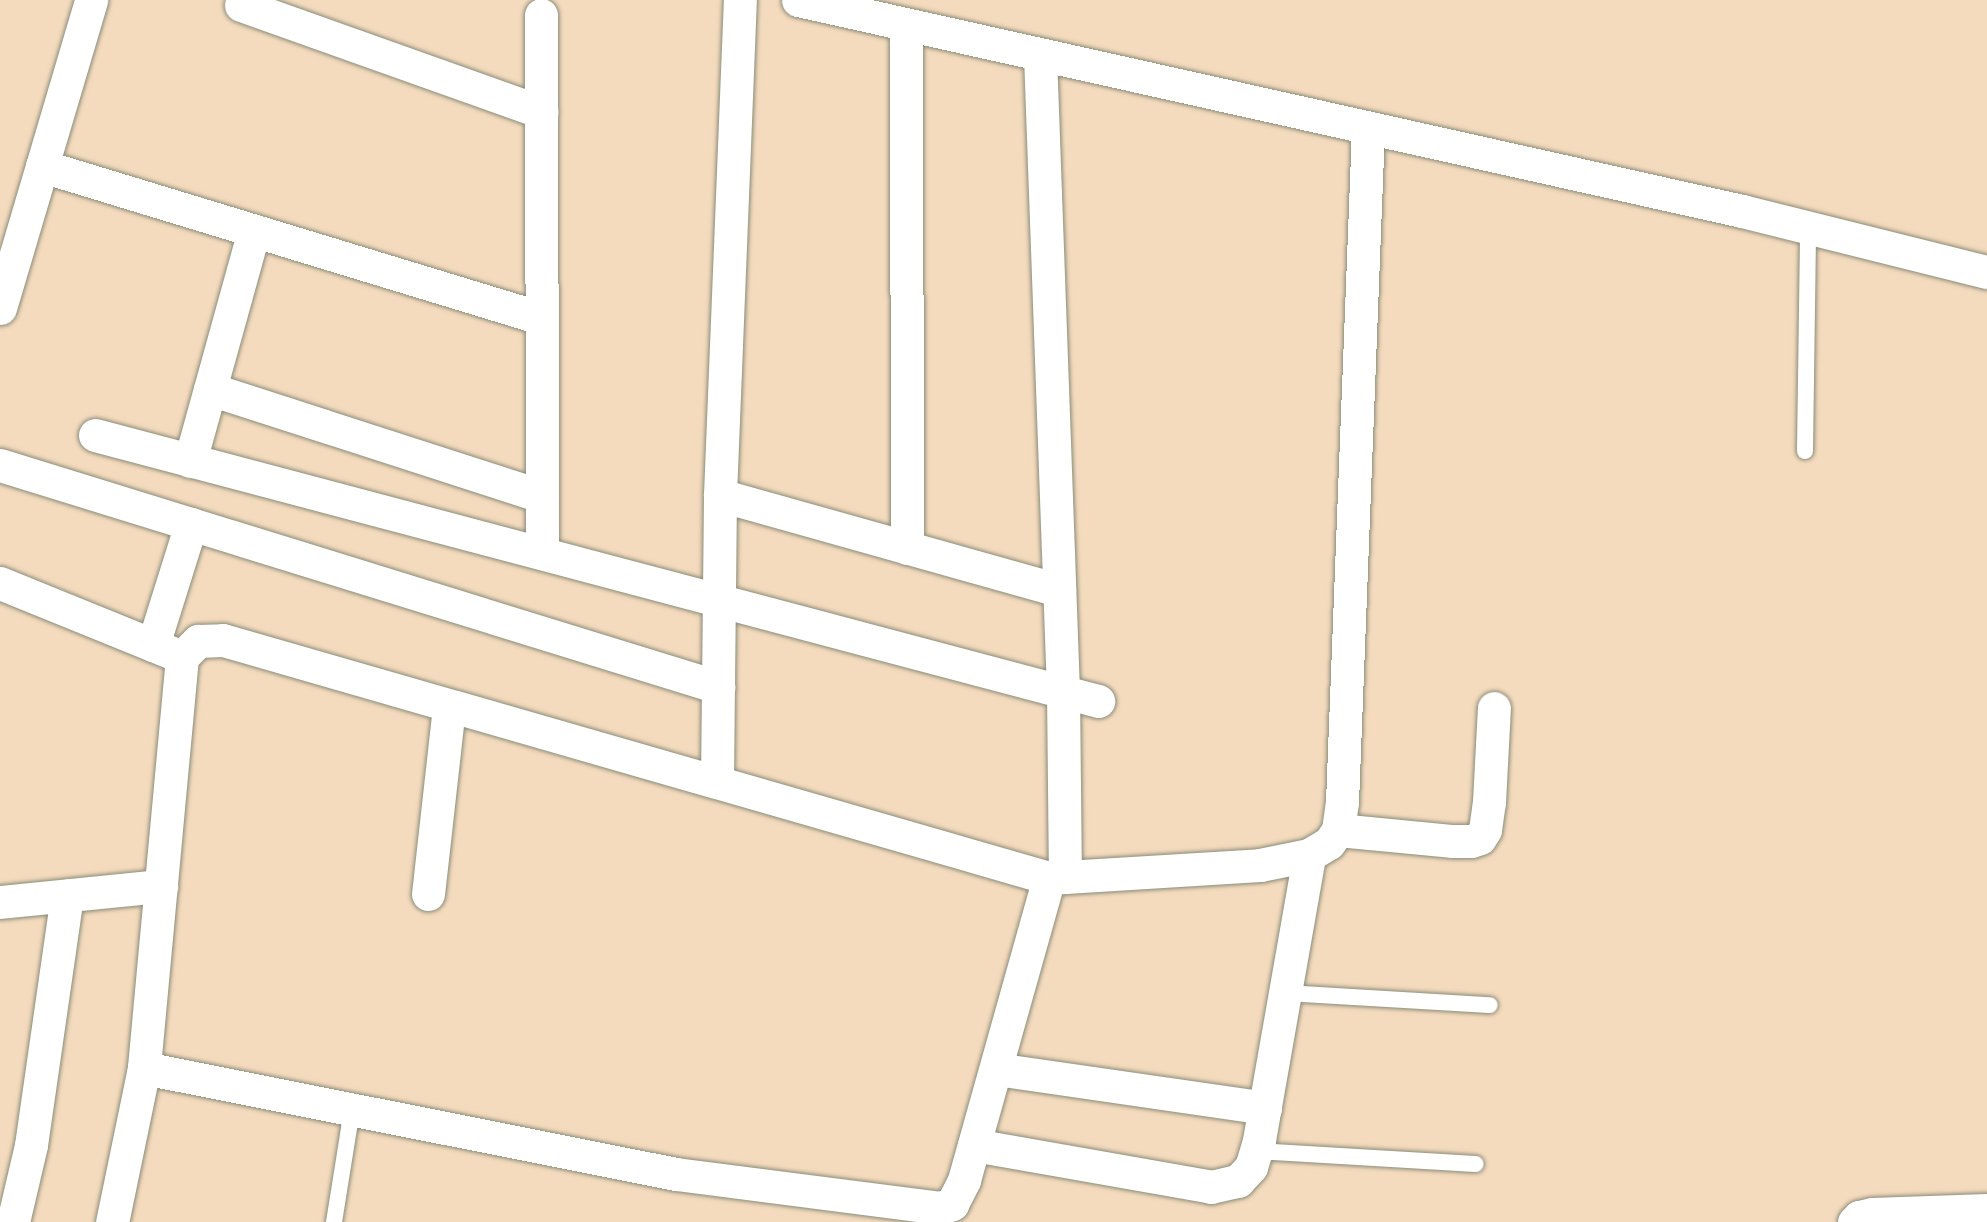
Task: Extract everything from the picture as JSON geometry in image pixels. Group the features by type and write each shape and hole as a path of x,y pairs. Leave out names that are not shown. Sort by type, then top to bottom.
{"street":[{"path":"0,308 90,0"},
{"path":"717,782 720,495 740,0"},
{"path":"798,0 1808,227 1987,272"},
{"path":"242,5 541,112"},
{"path":"541,15 542,554"},
{"path":"906,26 907,548"},
{"path":"144,1068 676,1174 940,1208 952,1204 959,1194 1057,877 1063,691 1040,55"},
{"path":"112,1222 144,1068 182,657 198,641 223,640 1057,877 1260,865 1309,855 1329,843 1338,830 1342,802 1368,128"},
{"path":"42,166 541,318"},
{"path":"190,460 254,231"},
{"path":"210,389 542,496"},
{"path":"95,435 1098,701"},
{"path":"0,465 718,687"},
{"path":"720,495 1059,590"},
{"path":"153,645 191,525"},
{"path":"0,583 182,657"},
{"path":"428,894 449,706"},
{"path":"1338,830 1453,841 1471,841 1480,838 1485,830 1489,802 1494,708"},
{"path":"974,1145 1211,1187 1238,1181 1251,1167 1256,1151 1309,855"},
{"path":"0,902 161,886"},
{"path":"13,1222 31,1145 68,896"},
{"path":"996,1069 1265,1108"},
{"path":"1854,1222 1858,1217 1872,1214 1987,1210"}],"lane":[{"path":"1805,451 1808,227"},
{"path":"1285,993 1490,1005"},
{"path":"333,1222 352,1110"},
{"path":"1256,1151 1476,1164"}]}
